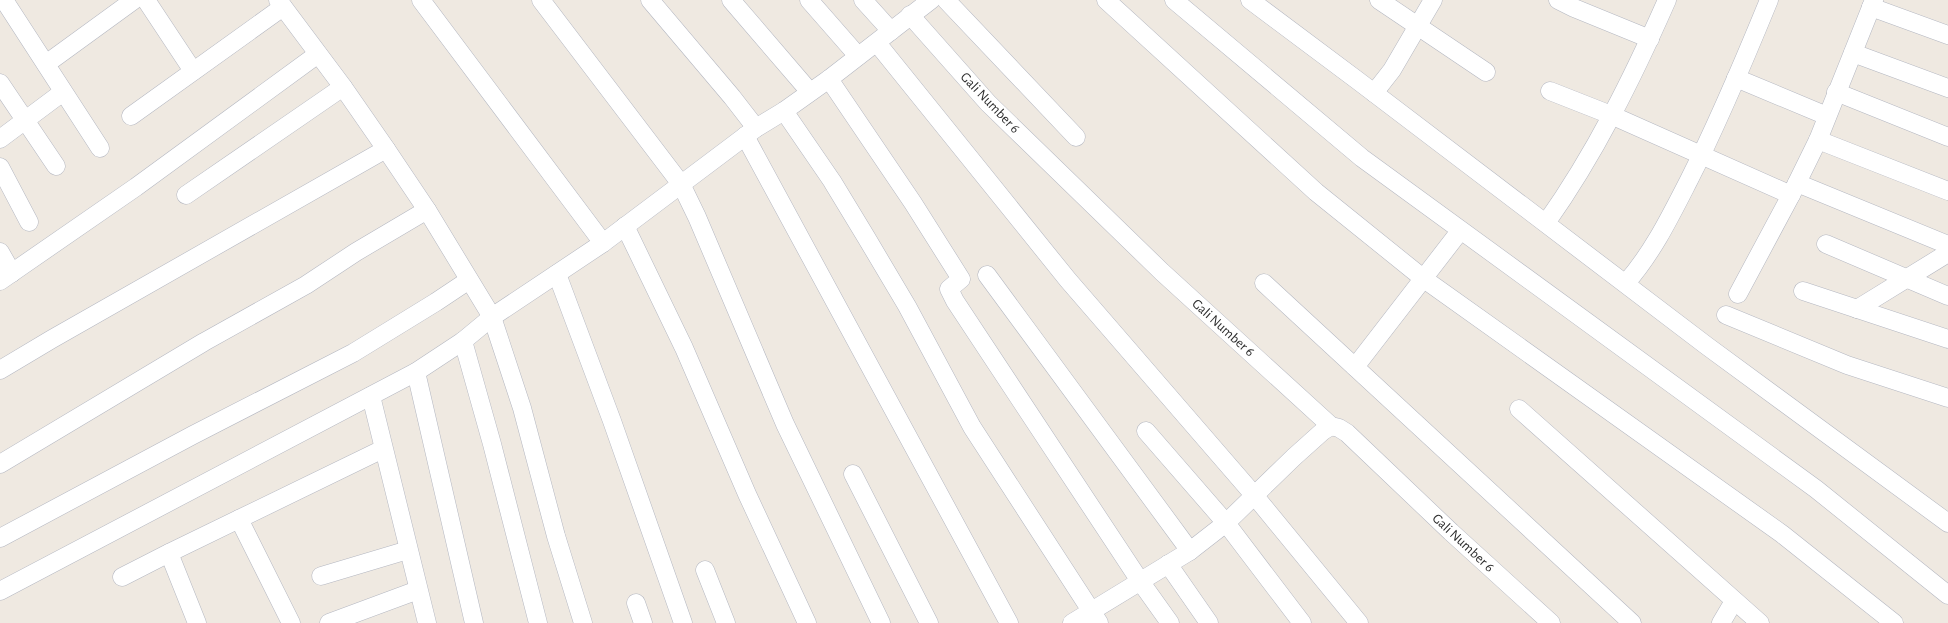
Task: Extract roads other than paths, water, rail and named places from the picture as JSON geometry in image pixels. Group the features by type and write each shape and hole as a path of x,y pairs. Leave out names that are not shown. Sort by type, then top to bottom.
{"street":[{"path":"4,0 100,148"},
{"path":"46,64 134,0"},
{"path":"146,0 193,72"},
{"path":"421,0 603,243"},
{"path":"541,0 681,184 697,217 785,424 881,623"},
{"path":"650,0 732,97 1009,623"},
{"path":"731,0 810,92"},
{"path":"809,0 858,56"},
{"path":"862,0 884,37 1068,280 1254,495 1359,623"},
{"path":"0,591 416,372 463,341 492,317 603,243 751,132 829,79 931,0"},
{"path":"946,0 1076,137"},
{"path":"1106,0 1316,192 1424,279 1782,534 1894,623"},
{"path":"1174,0 1362,158 1460,231 1816,489 1948,595"},
{"path":"1250,0 1713,350 1948,523"},
{"path":"1379,0 1486,72"},
{"path":"1374,94 1392,70 1433,0"},
{"path":"1558,0 1650,39"},
{"path":"1546,223 1568,192 1611,115 1650,39 1667,0"},
{"path":"1626,283 1650,252 1703,155 1769,0"},
{"path":"131,116 193,72 281,4 343,87 386,149 427,210 492,317 522,408 556,536 583,623"},
{"path":"1738,294 1794,189 1818,140 1836,92 1854,53 1873,4 1948,35"},
{"name":"Gali Number 6","path":"910,15 988,103 1162,272 1331,426 1339,428 1347,433 1451,532 1551,623"},
{"path":"1854,53 1948,88"},
{"path":"0,252 6,277 136,187 318,54"},
{"path":"1736,78 1827,116"},
{"path":"829,79 913,203 961,279 949,288 955,301 1140,581 1170,623"},
{"path":"0,83 56,166"},
{"path":"186,195 343,87"},
{"path":"1550,91 1611,115 1703,155 1948,245"},
{"path":"0,139 63,92"},
{"path":"1836,92 1948,137"},
{"path":"784,111 832,181 907,306 972,427 1095,617"},
{"path":"1818,140 1948,191"},
{"path":"0,370 386,149"},
{"path":"0,167 29,222"},
{"path":"0,464 204,342 306,285 356,252 427,210"},
{"path":"625,226 684,348 747,494 807,623"},
{"path":"1355,367 1460,231"},
{"path":"1826,244 1948,296"},
{"path":"1857,309 1948,253"},
{"path":"557,274 612,421 683,623"},
{"path":"986,275 1190,551"},
{"path":"0,538 193,435 353,353 470,280"},
{"path":"1264,283 1632,623"},
{"path":"1803,291 1948,339"},
{"path":"1726,315 1847,364 1948,398"},
{"path":"463,341 492,444 538,623"},
{"path":"416,372 474,623"},
{"path":"371,396 427,623"},
{"path":"1519,410 1760,623"},
{"path":"1072,623 1095,617 1140,581 1190,551 1226,523 1323,431 1331,426"},
{"path":"1146,430 1226,523 1302,623"},
{"path":"122,577 383,449"},
{"path":"853,474 929,623"},
{"path":"239,519 291,623"},
{"path":"321,576 408,550"},
{"path":"169,553 197,623"},
{"path":"1168,564 1209,623"},
{"path":"705,570 726,623"},
{"path":"329,623 418,590"},
{"path":"1721,623 1734,600"},
{"path":"636,603 643,623"}]}
